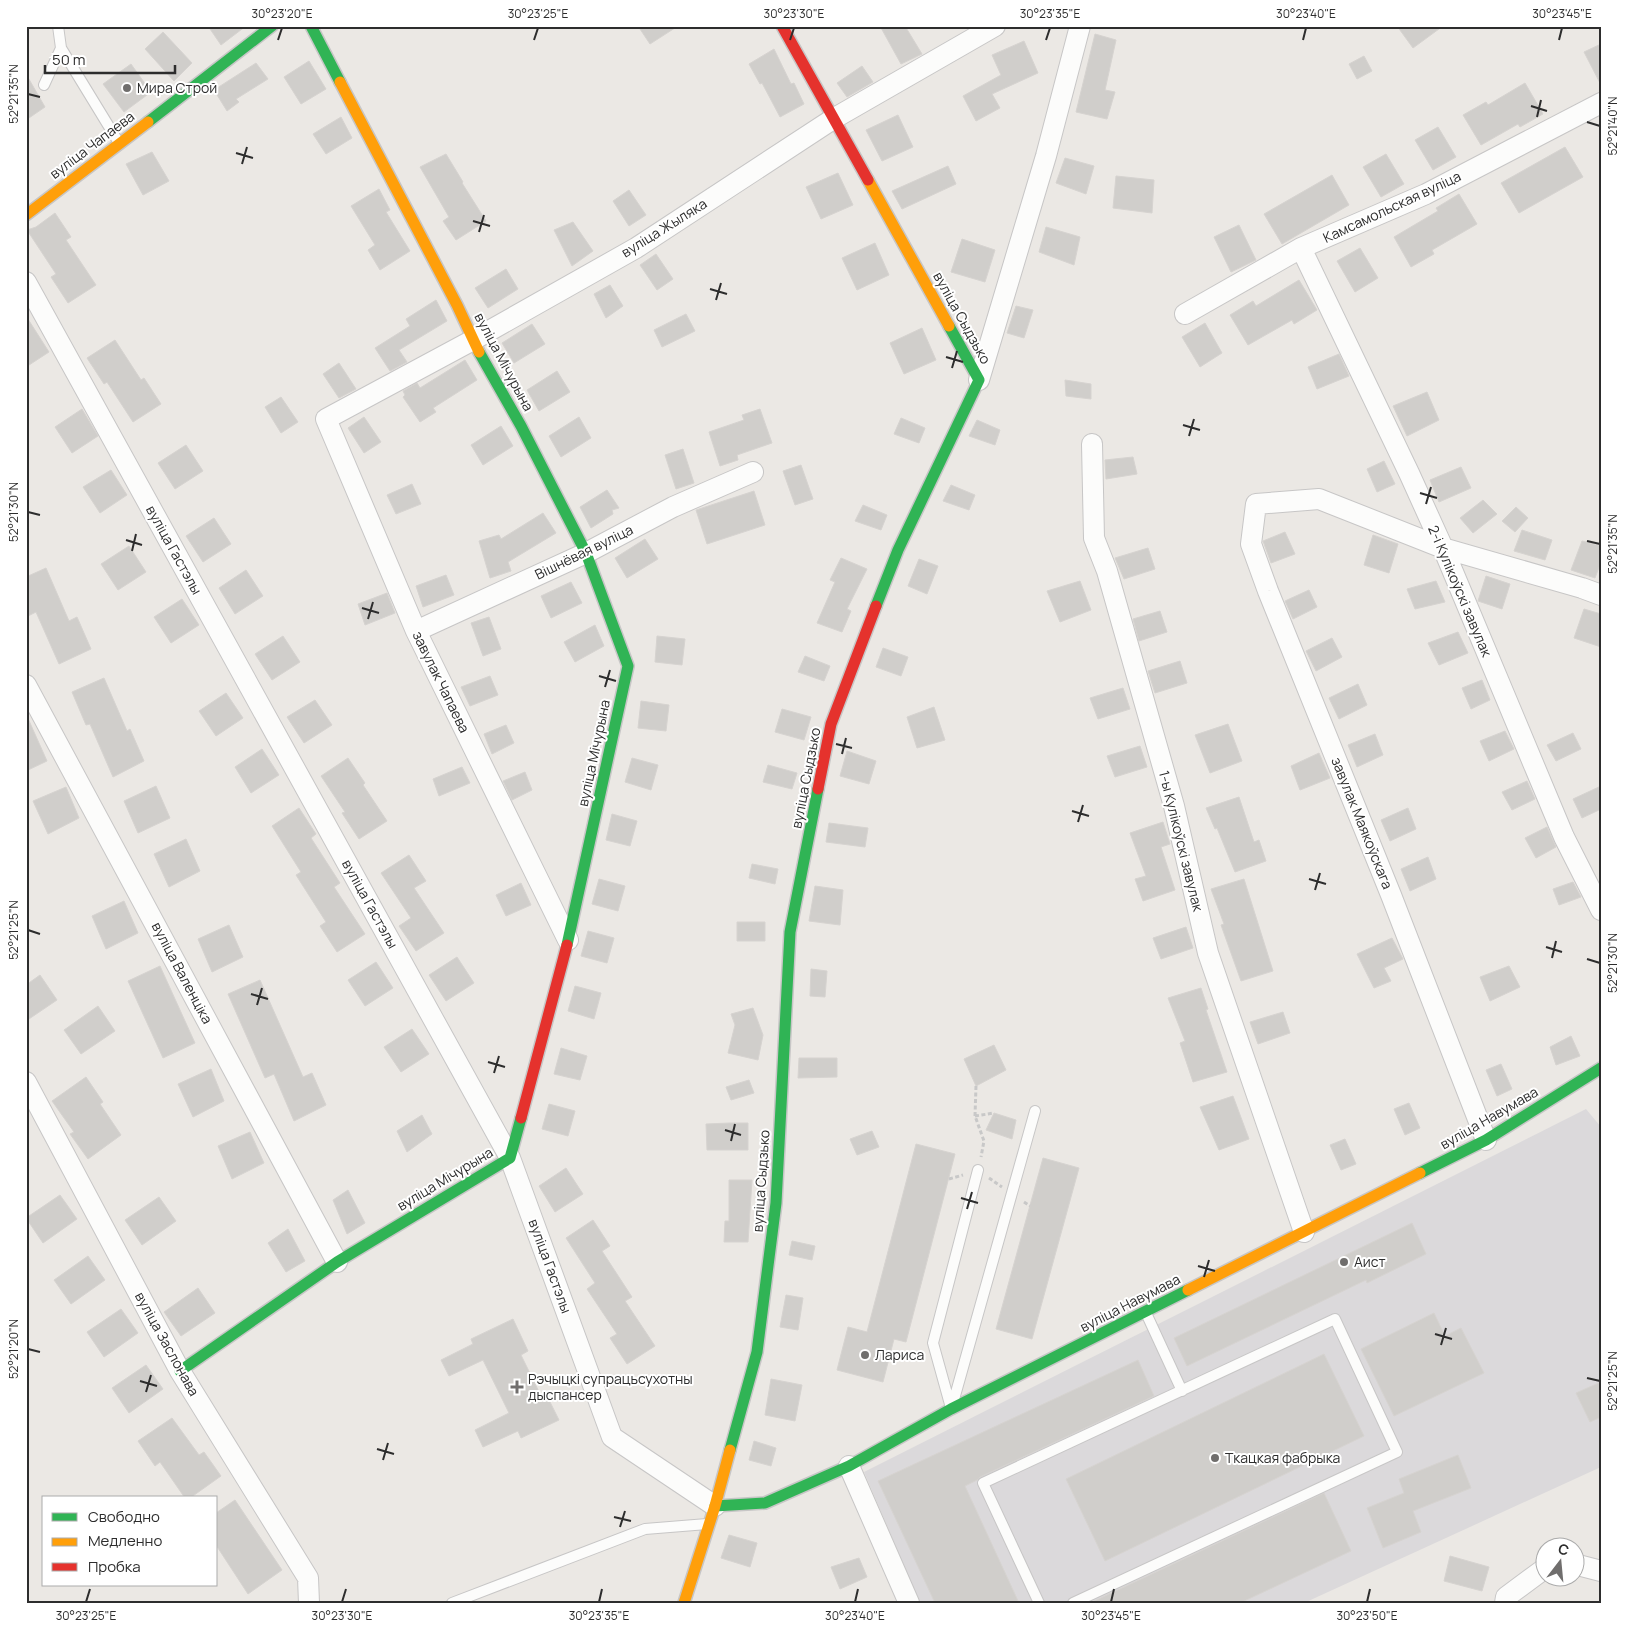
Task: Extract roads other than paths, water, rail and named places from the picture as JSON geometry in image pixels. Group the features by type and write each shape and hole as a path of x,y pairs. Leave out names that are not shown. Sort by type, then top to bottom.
{"street":[{"name":"вуліца Чапаева","path":"26,215 272,26"},
{"name":"вуліца Мічурына","path":"180,1371 337,1262 510,1158 568,940 628,666 586,553 521,426 473,340 457,305 311,26"},
{"name":"вуліца Сыдзько","path":"684,1603 712,1515 757,1352 776,1203 790,932 831,724 898,550 980,380 782,26"},
{"name":"вуліца Жыляка","path":"326,419 473,340 636,248 833,119 995,26"},
{"path":"980,380 1046,156 1080,26"},
{"name":"Камсамольская вуліца","path":"1185,314 1301,248 1426,194 1601,103"},
{"name":"2-і Кулікоўскі завулак","path":"1301,248 1443,548 1564,837 1601,910"},
{"name":"вуліца Гастэлы","path":"26,282 510,1158 612,1437 712,1515"},
{"name":"завулак Чапаева","path":"326,419 416,631 568,940"},
{"name":"1-ы Кулікоўскі завулак","path":"1092,444 1094,538 1107,571 1174,806 1208,953 1304,1232"},
{"name":"Вішнёвая вуліца","path":"416,631 586,553 673,508 753,472"},
{"name":"завулак Маякоўскага","path":"1443,548 1319,499 1256,504 1251,544 1486,1140"},
{"path":"1443,548 1601,595"},
{"name":"вуліца Валенціка","path":"26,685 337,1262"},
{"name":"вуліца Навумава","path":"712,1515 765,1503 849,1466 951,1409 1486,1140 1601,1068"},
{"name":"вуліца Заслонава","path":"26,1082 180,1371 308,1578 309,1603"},
{"path":"849,1466 909,1603"},
{"path":"1584,1567 1601,1571"},
{"path":"1505,1603 1506,1597 1534,1576"}],"lane":[{"path":"58,26 61,48 119,143"},
{"path":"44,85 61,48"},
{"path":"951,1409 1036,1111"},
{"path":"951,1409 933,1343 978,1170"},
{"path":"1145,1312 1182,1391"},
{"path":"1040,1603 983,1483 1335,1319 1397,1452 1073,1603"},
{"path":"452,1603 645,1529 712,1515"}],"place":[{"name":"Мира Строй","path":"127,88"},
{"name":"Аист","path":"1344,1262"},
{"name":"Лариса","path":"865,1355"},
{"name":"Рэчыцкі супрацьсухотны дыспансер","path":"517,1387"},
{"name":"Ткацкая фабрыка","path":"1215,1458"}]}
